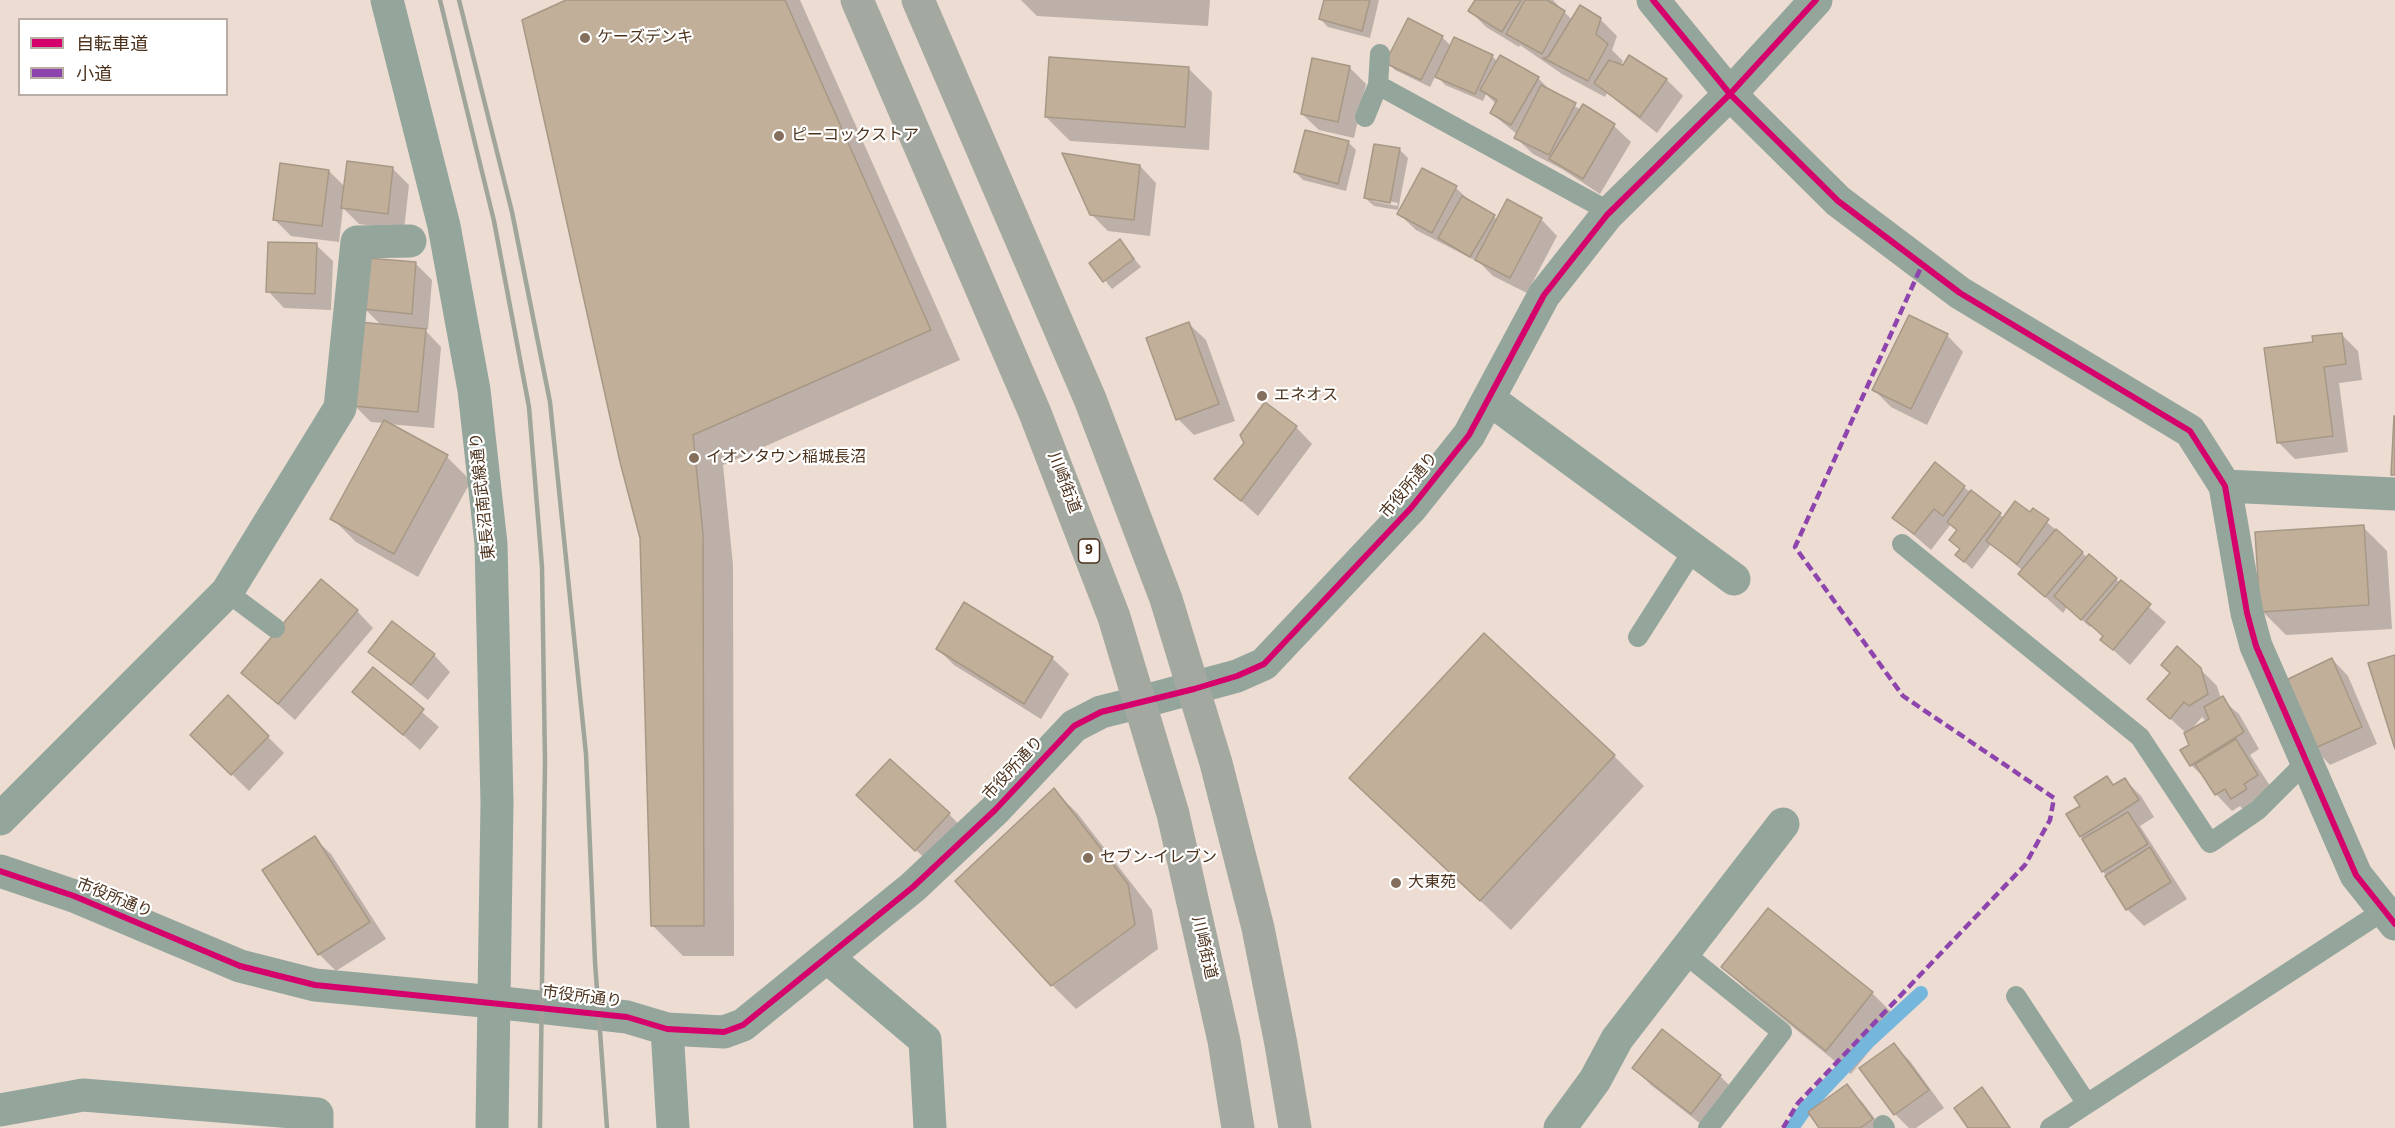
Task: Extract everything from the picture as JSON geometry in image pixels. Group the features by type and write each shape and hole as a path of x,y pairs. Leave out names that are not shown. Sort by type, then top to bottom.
{"main road":[{"name":"川崎街道","path":"857,0 1039,423 1114,617 1142,702 1173,814 1224,1041 1238,1128"},
{"path":"918,0 1119,470 1166,599 1226,796 1257,928 1281,1044 1295,1128"}],"street":[{"name":"東長沼南武線通り","path":"387,0 444,226 474,390 491,544 497,803 492,1128"},
{"name":"市役所通り","path":"0,871 74,896 240,966 315,985 627,1017 667,1029 724,1032 743,1025 921,879 995,810 1074,726 1101,712 1194,689 1237,676 1264,664 1411,508 1469,435 1544,295 1610,212 1730,94 1816,0"},
{"path":"1661,4 1730,94 1838,201 1960,293 2190,431 2225,486 2247,613 2256,646 2356,875 2389,918"},
{"path":"0,819 228,592 340,408 357,242 410,241"},
{"path":"1488,399 1734,579"},
{"path":"2225,486 2395,494"},
{"path":"1560,1128 1595,1080 1617,1039 1783,824"},
{"path":"827,957 925,1040 930,1128"},
{"path":"667,1029 673,1128"},
{"path":"0,1110 83,1095 317,1114 317,1128"}],"lane":[{"path":"1365,117 1378,85 1380,54"},
{"path":"1378,85 1610,212"},
{"path":"1902,544 2140,737 2210,843 2258,810 2306,762"},
{"path":"1638,637 1694,549"},
{"path":"228,592 275,628"},
{"path":"2050,1128 2389,918"},
{"path":"1684,953 1782,1032 1708,1128"},
{"path":"2016,996 2087,1104"}],"building":[{"path":"566,0 785,0 931,330 693,435 703,534 704,926 651,926 640,538 620,462 522,20"},
{"path":"1324,0 1370,0 1362,31 1319,19"},
{"path":"1475,0 1521,0 1502,32 1468,11"},
{"path":"1525,0 1547,0 1565,11 1542,54 1506,34"},
{"path":"1580,5 1601,18 1596,34 1608,44 1588,81 1543,58 1548,57"},
{"path":"1408,18 1443,36 1421,80 1385,63"},
{"path":"1454,37 1493,55 1475,94 1435,77"},
{"path":"1500,55 1539,77 1511,125 1490,113 1497,100 1480,90"},
{"path":"1629,55 1667,79 1640,117 1594,83 1609,60 1623,65"},
{"path":"1049,57 1189,67 1185,127 1045,117"},
{"path":"1312,58 1350,66 1338,122 1301,114"},
{"path":"1541,85 1576,103 1549,155 1514,138"},
{"path":"1583,104 1615,124 1583,179 1549,159"},
{"path":"1305,130 1349,141 1338,184 1294,172"},
{"path":"1374,144 1400,148 1390,203 1364,198"},
{"path":"1062,153 1140,165 1134,220 1090,215"},
{"path":"347,161 393,167 388,214 341,208"},
{"path":"280,163 329,170 322,226 273,220"},
{"path":"1422,168 1457,186 1432,233 1397,214"},
{"path":"1462,196 1495,215 1470,257 1438,238"},
{"path":"1507,199 1542,218 1510,278 1475,260"},
{"path":"1120,239 1134,259 1103,282 1089,263"},
{"path":"268,242 317,243 315,294 266,292"},
{"path":"367,258 416,262 412,314 363,309"},
{"path":"1909,315 1948,334 1911,409 1872,390"},
{"path":"360,322 426,329 418,412 353,406"},
{"path":"1189,322 1219,404 1176,420 1146,338"},
{"path":"2342,333 2346,364 2324,367 2333,436 2277,443 2264,348 2313,342 2312,336"},
{"path":"1265,402 1297,426 1241,501 1214,479 1244,443 1240,435"},
{"path":"2394,416 2395,475 2391,475"},
{"path":"384,420 448,455 394,554 330,519"},
{"path":"1935,462 1965,486 1943,516 1934,509 1914,534 1892,518"},
{"path":"1971,490 2001,513 1964,562 1955,555 1960,549 1949,540 1957,530 1947,522"},
{"path":"2015,501 2030,512 2033,508 2049,519 2017,564 1986,541"},
{"path":"2364,525 2369,605 2260,612 2255,532"},
{"path":"2056,529 2083,552 2045,597 2018,574"},
{"path":"2089,554 2117,578 2081,620 2054,596"},
{"path":"321,579 358,610 278,704 241,673"},
{"path":"2121,580 2151,604 2113,650 2100,640 2103,636 2086,621"},
{"path":"964,602 1053,657 1024,704 936,649"},
{"path":"392,621 435,654 411,685 368,652"},
{"path":"1484,633 1615,755 1480,901 1349,778"},
{"path":"2177,646 2201,668 2208,694 2189,706 2184,702 2170,719 2147,699 2170,673 2161,665"},
{"path":"2395,655 2395,749 2368,663"},
{"path":"2332,658 2362,727 2313,749 2284,681"},
{"path":"373,667 424,709 403,735 352,692"},
{"path":"228,695 269,736 231,775 190,735"},
{"path":"2223,696 2244,732 2190,766 2180,750 2189,745 2184,733 2209,719 2204,707"},
{"path":"2236,739 2258,775 2244,784 2247,789 2231,799 2225,789 2215,795 2195,764"},
{"path":"890,759 950,813 915,851 856,795"},
{"path":"2107,776 2113,785 2125,778 2139,800 2080,837 2066,814 2080,806 2074,797"},
{"path":"1054,788 1128,884 1135,925 1051,986 955,881"},
{"path":"2128,812 2148,844 2102,872 2082,839"},
{"path":"315,836 370,922 318,955 262,870"},
{"path":"2150,847 2171,882 2126,910 2105,876"},
{"path":"1768,908 1873,992 1826,1051 1721,967"},
{"path":"1662,1029 1721,1075 1691,1114 1632,1068"},
{"path":"1894,1043 1929,1090 1894,1115 1859,1068"},
{"path":"1847,1084 1873,1119 1860,1128 1819,1128 1808,1112"},
{"path":"1982,1087 2010,1128 1968,1128 1954,1108"}],"waterway":[{"path":"1792,1128 1806,1108 1870,1040 1921,993"}],"railway":[{"path":"440,0 494,221 529,407 542,567 545,762 540,1128"},
{"path":"459,0 512,212 550,402 586,754 595,962 607,1128"}],"marked path":[{"path":"1783,1128 1798,1103 2025,865 2050,820 2054,798 1903,696 1795,547 1922,265"}],"cycle path":[{"path":"1653,0 1730,94 1838,201 1960,293 2190,431 2225,486 2247,613 2256,646 2356,875 2395,924"},
{"path":"0,871 74,896 240,966 315,985 627,1017 667,1029 724,1032 743,1025 913,887 995,810 1074,726 1101,712 1194,689 1237,676 1264,664 1411,508 1469,435 1544,295 1607,215 1730,94 1816,0"}],"place":[{"name":"ケーズデンキ","path":"585,38"},
{"name":"ピーコックストア","path":"779,136"},
{"name":"エネオス","path":"1262,396"},
{"name":"イオンタウン稲城長沼","path":"694,458"},
{"name":"セブン-イレブン","path":"1088,858"},
{"name":"大東苑","path":"1396,883"}]}
